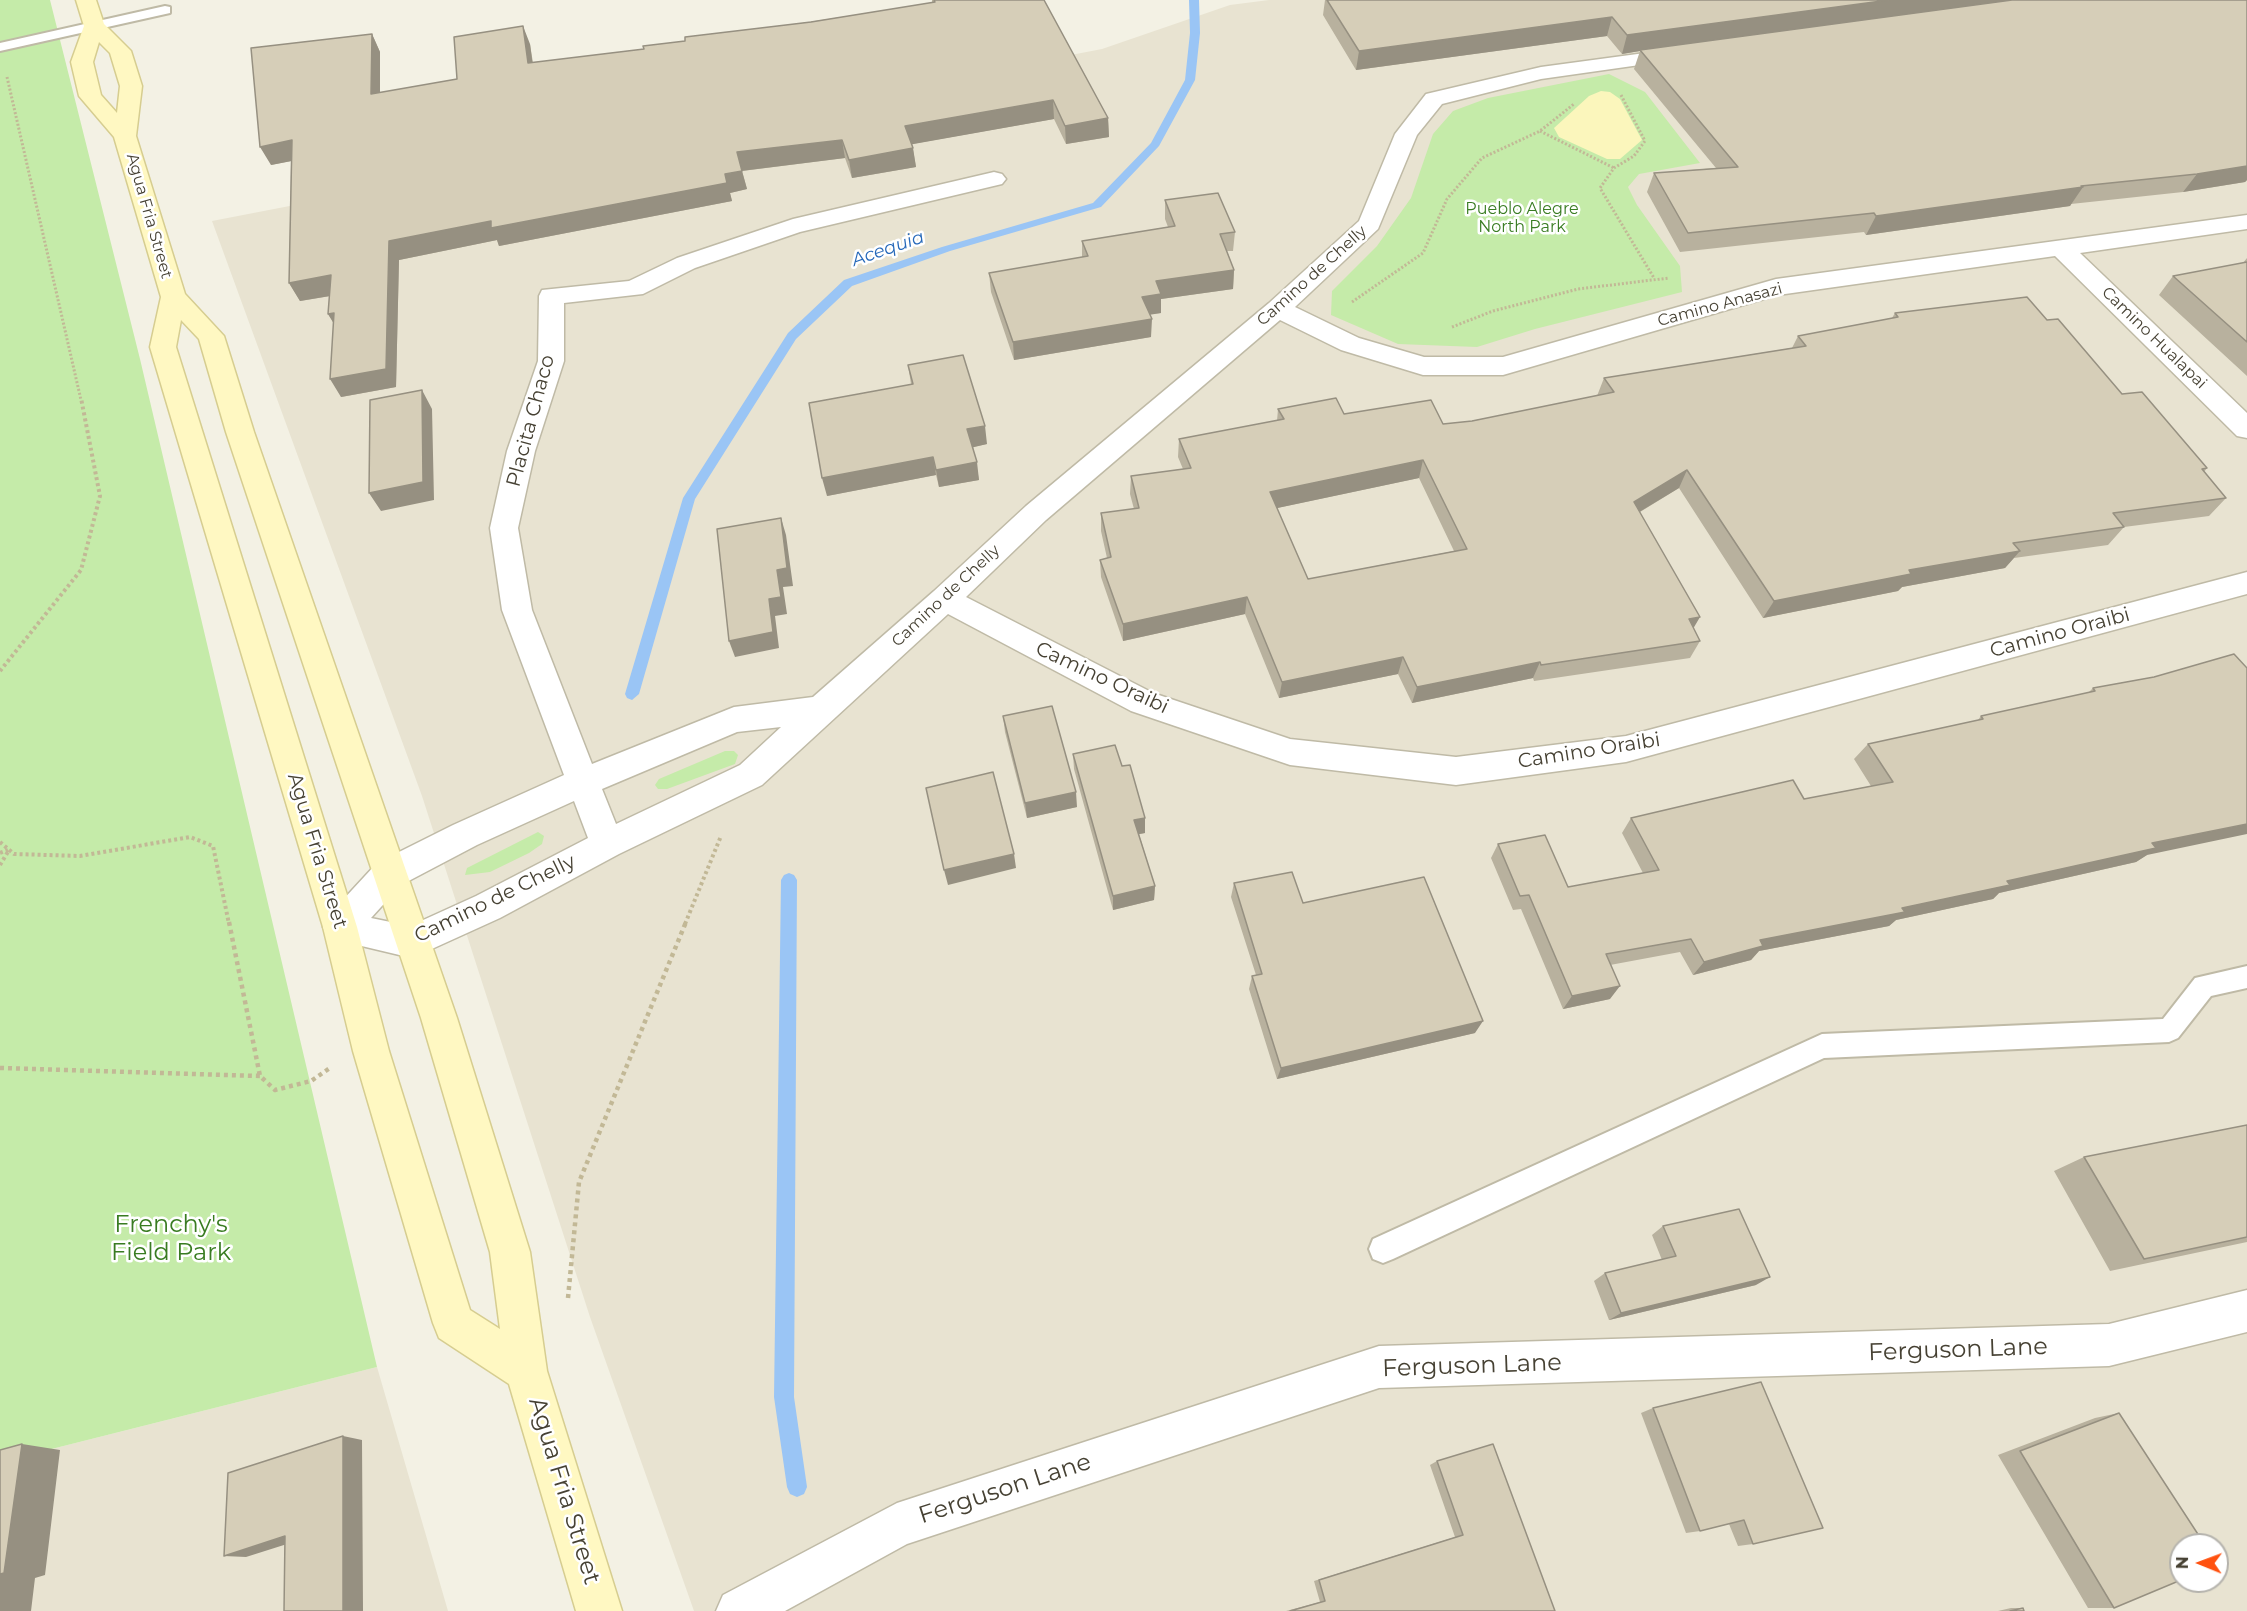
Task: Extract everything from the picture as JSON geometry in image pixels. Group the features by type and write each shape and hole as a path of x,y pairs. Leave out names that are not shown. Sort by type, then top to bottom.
{"street":[{"name":"Agua Fria Street","path":"86,0 94,26 120,51 130,86 125,136 173,297 211,336 248,454 439,1018 510,1252 526,1371 599,1611"},
{"name":"Agua Fria Street","path":"94,26 82,62 90,96 125,136"},
{"name":"Camino de Chelly","path":"339,927 412,942 488,907 607,844 751,775 1036,513 1278,309 1370,224 1406,134 1434,99 1541,73 1703,51"},
{"name":"Placita Chaco","path":"607,844 517,610 504,528 520,451 551,361 551,296 634,288 686,263 792,226 994,179"},
{"name":"Camino Anasazi","path":"1278,309 1350,344 1423,366 1503,366 1776,287 2247,222"},
{"name":"Camino Hualapai","path":"2061,248 2247,429"},
{"name":"Agua Fria Street","path":"173,297 163,347 192,435 339,927 371,1051 454,1323 526,1371"},
{"name":"Camino Oraibi","path":"945,599 1142,702 1290,752 1456,771 1626,749 2247,583"},
{"path":"339,927 389,874 465,835 583,782 734,720 821,709"},
{"name":"Ferguson Lane","path":"740,1611 897,1525 1379,1367 2109,1345 2247,1311"}],"lane":[{"path":"2,47 165,10"},
{"path":"1383,1250 1822,1046 2169,1030 2204,986 2247,977"}],"path":[{"path":"0,670 20,650 81,570 100,496 89,434 9,89 2,47"},
{"path":"1620,94 1645,141 1634,156 1614,168 1600,188 1654,278"},
{"path":"1359,308 1350,303 1423,253 1447,199 1482,158 1540,131 1577,102"},
{"path":"1540,131 1614,168"},
{"path":"1449,328 1493,311 1578,289 1654,278 1672,279"},
{"path":"567,1306 579,1182 723,833"},
{"path":"0,842 14,854 80,856 190,837 213,846 260,1076 275,1090 311,1081 331,1068"},
{"path":"0,853 9,850"},
{"path":"0,865 9,850"},
{"path":"0,1068 260,1076"}],"shaded area":[{"path":"1269,0 2247,0 2247,1611 694,1611 590,1317 422,796 212,221 1102,49 1230,5"},
{"path":"377,1367 448,1611 0,1611 0,1462"}],"green space":[{"name":"Frenchy's Field Park","path":"0,0 50,0 140,359 377,1367 0,1462"},
{"name":"Pueblo Alegre North Park","path":"1609,74 1645,92 1700,163 1639,174 1628,187 1637,205 1680,266 1682,292 1535,329 1477,347 1398,344 1331,315 1332,291 1377,246 1411,198 1433,134 1453,111 1488,98"},
{"path":"725,751 734,751 738,755 735,764 667,789 658,789 655,785 659,779"},
{"path":"538,832 544,836 542,844 529,853 490,872 465,875 467,868"}],"sand":[{"path":"1601,91 1610,92 1620,99 1642,140 1620,159 1607,159 1559,137 1554,128 1589,96"}],"building":[{"path":"934,0 1044,0 1108,118 1065,126 1053,100 905,126 913,148 849,160 842,140 737,152 742,171 725,174 727,183 491,228 491,221 389,241 386,369 330,379 334,313 328,314 331,275 289,283 292,140 260,147 251,48 372,34 371,94 457,79 454,37 523,26 528,63 644,49 643,46 685,41 685,37 811,22 935,2"},
{"path":"1327,0 1889,0 1627,35 1612,17 1359,51"},
{"path":"2012,0 2247,0 2247,166 2197,174 2081,186 2083,187 1876,216 1874,213 1688,233 1654,173 1738,167 1640,50"},
{"path":"1218,193 1235,232 1220,234 1234,270 1156,281 1161,294 1142,297 1152,319 1013,342 989,273 1088,256 1082,241 1175,226 1165,200"},
{"path":"2247,262 2247,342 2173,276"},
{"path":"2027,297 2047,320 2058,319 2122,394 2142,392 2207,468 2202,469 2226,498 2113,513 2124,527 2013,543 2020,551 1909,570 1911,574 1774,601 1687,470 1634,502 1700,617 1689,619 1700,641 1541,665 1540,662 1417,687 1403,657 1282,682 1247,597 1123,624 1100,560 1111,557 1101,513 1139,508 1131,476 1191,468 1179,439 1284,419 1278,409 1336,398 1344,414 1431,400 1443,424 1472,421 1614,392 1604,378 1806,346 1798,336 1898,317 1895,313","holes":["1423,460 1467,549 1308,579 1270,492"]},
{"path":"963,355 985,426 967,429 977,462 936,470 933,457 822,478 809,403 913,384 908,365"},
{"path":"422,390 423,482 369,493 370,400"},
{"path":"781,518 787,568 777,570 781,597 769,599 773,632 729,641 717,529"},
{"path":"2234,654 2247,668 2247,824 2152,843 2156,848 2007,881 2010,885 1902,908 1905,912 1760,940 1763,946 1704,962 1691,939 1606,954 1620,986 1572,996 1529,895 1520,896 1498,844 1545,835 1568,887 1659,870 1631,818 1793,780 1804,799 1893,782 1868,744 1983,719 1981,716 2095,691 2093,688 2154,677"},
{"path":"1052,706 1076,792 1025,803 1003,716"},
{"path":"1115,745 1122,766 1130,765 1145,818 1134,820 1155,886 1113,896 1073,754"},
{"path":"993,772 1014,854 944,870 926,788"},
{"path":"1292,872 1303,903 1424,877 1483,1021 1281,1068 1252,976 1262,974 1234,883"},
{"path":"2247,1125 2247,1237 2144,1259 2084,1157"},
{"path":"1739,1209 1770,1277 1621,1313 1605,1273 1676,1256 1663,1226"},
{"path":"1761,1382 1823,1528 1753,1544 1744,1520 1700,1531 1653,1408"},
{"path":"2119,1413 2197,1533 2169,1533 2169,1585 2114,1608 2020,1451"},
{"path":"343,1436 343,1611 284,1611 285,1536 224,1556 228,1473"},
{"path":"22,1444 4,1573 0,1574 0,1450"},
{"path":"1493,1444 1555,1611 1290,1611 1325,1601 1319,1580 1463,1535 1437,1461"}],"waterway":[{"name":"Acequia","path":"632,694 689,498 792,336 848,283 946,249 1097,205 1155,144 1190,80 1195,33 1194,0"},
{"path":"789,880 784,1397 797,1487"}]}
